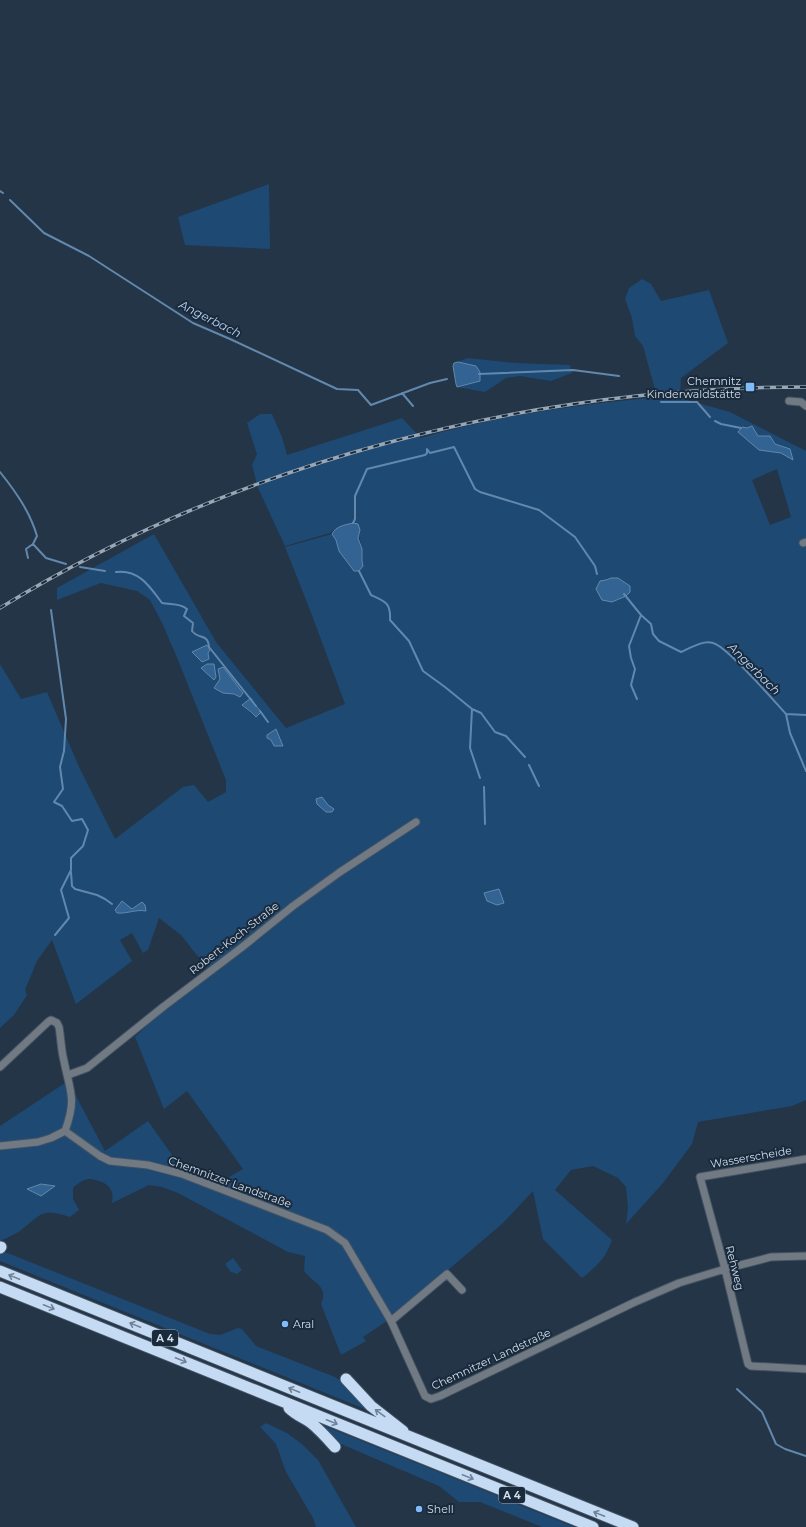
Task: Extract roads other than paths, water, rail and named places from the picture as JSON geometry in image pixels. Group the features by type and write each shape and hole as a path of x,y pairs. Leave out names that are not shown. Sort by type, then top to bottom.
{"highway":[{"name":"A 4","path":"0,1271 633,1527"},
{"name":"A 4","path":"0,1287 593,1527"},
{"path":"346,1379 371,1406 411,1438"},
{"path":"283,1401 295,1414 310,1422 335,1447"}],"street":[{"path":"789,401 801,402 806,406"},
{"name":"Robert-Koch-Straße","path":"68,1075 87,1068 293,906 346,868 416,822"},
{"path":"0,1067 48,1022 51,1020 57,1023 60,1027 63,1059 68,1075 72,1100 70,1119 65,1131 51,1138 38,1142 0,1146"},
{"name":"Chemnitzer Landstraße","path":"65,1131 100,1156 110,1161 148,1165 182,1174 327,1230 345,1242 391,1321 425,1396 430,1399 440,1396 635,1302 679,1283 725,1269"},
{"name":"Wasserscheide","path":"700,1177 806,1159"},
{"name":"Rehweg","path":"700,1177 725,1269 748,1364 751,1366 806,1369"},
{"path":"725,1269 771,1257 806,1256"},
{"path":"391,1321 447,1274 462,1290"}],"waterway":[{"name":"Angerbach","path":"10,200 44,233 89,256 193,323 337,389 358,390 371,405 430,383 447,379"},
{"path":"479,374 573,370 619,376"},
{"name":"Angerbach","path":"402,393 413,406"},
{"path":"661,402 697,402 710,417"},
{"path":"715,421 721,424 741,428"},
{"name":"Angerbach","path":"353,523 355,519 355,496 367,469 425,455 427,453 427,449 430,453 454,447 475,489 480,492 539,510 575,537 595,566 597,574"},
{"path":"0,472 22,502 31,519 37,536 33,544 26,549 28,558"},
{"path":"33,544 46,558 66,564"},
{"path":"80,567 105,571"},
{"path":"359,571 371,595 380,599 388,606 390,620 409,641 423,671 472,709 470,748 480,778"},
{"path":"116,572 131,573 143,580 162,603 178,605 187,609 184,616 193,623 192,631 207,640 209,647 256,706"},
{"name":"Angerbach","path":"624,594 641,615 651,624 653,634 659,641 681,652 701,643 709,642 720,646 739,663 786,714 806,715"},
{"path":"51,610 66,719 64,751 60,767 63,789 54,802 62,806 72,821 82,819 88,830 83,846 71,858 71,870 61,890 69,918 55,935"},
{"path":"637,699 631,685 635,669 629,646 641,615"},
{"path":"472,709 481,713 495,732 506,736 525,757"},
{"path":"260,711 268,722"},
{"path":"786,714 790,733 806,771"},
{"path":"529,765 539,786"},
{"path":"484,787 485,824"},
{"path":"71,872 72,886 75,889 97,895 112,904"},
{"path":"737,1389 762,1412 776,1444 785,1449 806,1456"}],"railway":[{"path":"0,608 92,557 187,512 286,474 388,443 491,418 596,401 701,391 806,387"}],"place":[{"name":"Chemnitz Kinderwaldstätte","path":"750,387"},
{"name":"Aral","path":"285,1324"},
{"name":"Shell","path":"419,1509"}]}
